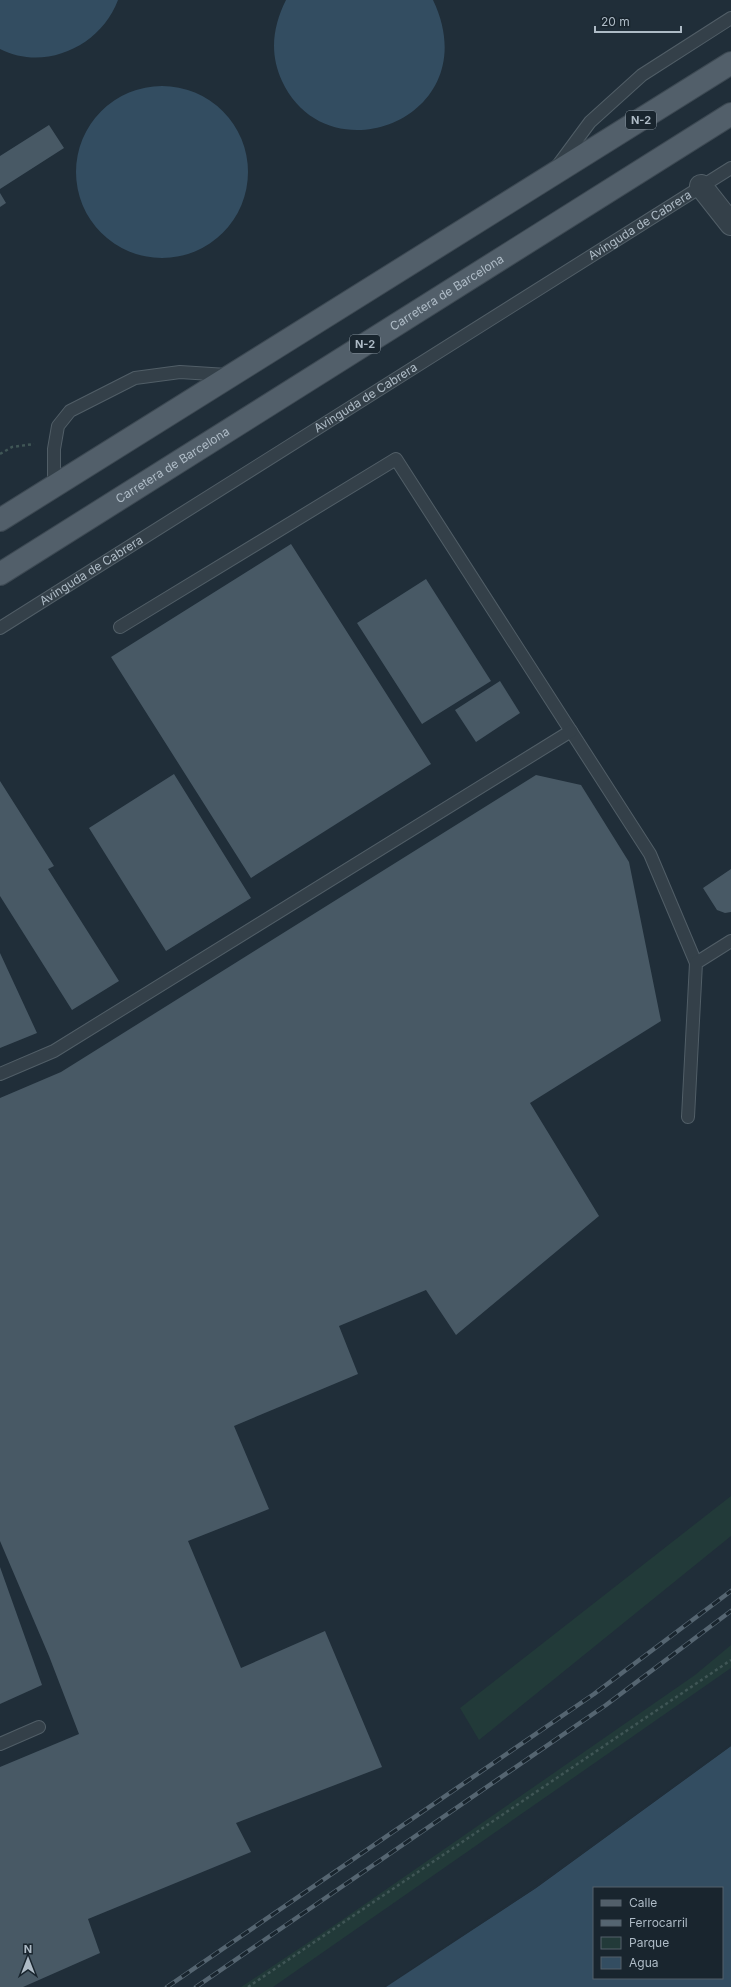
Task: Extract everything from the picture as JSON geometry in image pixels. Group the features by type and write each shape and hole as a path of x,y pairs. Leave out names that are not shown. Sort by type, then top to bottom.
{"main road":[{"name":"N-2","path":"0,520 731,63"},
{"name":"Carretera de Barcelona","path":"0,574 731,114"}],"street":[{"path":"702,186 731,224"}],"lane":[{"path":"551,176 566,152 590,122 642,75 731,18"},
{"name":"Avinguda de Cabrera","path":"0,628 731,168"},
{"path":"54,486 58,426 70,411 134,378 180,372 230,376"},
{"path":"120,626 396,459 650,854 696,963 688,1117"},
{"path":"0,1074 54,1051 571,731"},
{"path":"696,963 731,941"},
{"path":"0,1744 39,1727"}],"path":[{"path":"0,454 12,447 56,441"},
{"path":"248,1987 731,1660"}],"green space":[{"path":"731,1496 731,1536 479,1740 460,1708"},
{"path":"731,1645 731,1668 273,1987 241,1987 342,1920 695,1675"}],"water":[{"path":"0,0 118,0 110,16 99,30 85,42 70,50 53,56 35,58 17,55 0,49"},
{"path":"286,0 433,0 444,41 440,76 422,103 396,122 365,130 333,127 304,111 282,81 278,71 275,60 274,40 278,20"},
{"path":"162,86 179,88 195,93 210,101 223,111 233,124 241,139 246,155 248,172 246,189 241,205 233,220 223,233 210,243 195,251 179,256 162,258 145,256 129,251 114,243 101,233 91,220 83,205 78,189 76,172 78,155 83,139 91,124 101,111 114,101 129,93 145,88"},
{"path":"731,1746 731,1987 386,1987 536,1888"}],"pier":[{"path":"731,1744 731,1746 536,1888 384,1987 535,1886"}],"building":[{"path":"49,125 64,148 0,189 0,156"},
{"path":"0,193 6,203 0,207"},
{"path":"291,544 431,764 251,878 111,657"},
{"path":"426,579 491,681 422,724 357,623"},
{"path":"500,681 520,713 476,742 455,710"},
{"path":"174,774 251,898 166,951 89,828"},
{"path":"536,775 581,785 629,862 661,1021 530,1103 599,1216 456,1335 426,1290 339,1326 358,1374 234,1426 269,1509 188,1541 241,1668 325,1631 382,1767 236,1823 251,1852 88,1919 100,1953 23,1987 0,1987 0,1767 79,1734 49,1656 0,1541 0,1098 61,1072"},
{"path":"0,781 54,866 48,869 119,981 72,1010 0,896"},
{"path":"731,869 731,912 725,913 717,910 703,888"},
{"path":"0,953 37,1033 0,1048"},
{"path":"0,1567 42,1685 0,1704"}],"railway":[{"path":"167,1987 594,1694 731,1591"},
{"path":"196,1987 606,1705 731,1611"}]}
